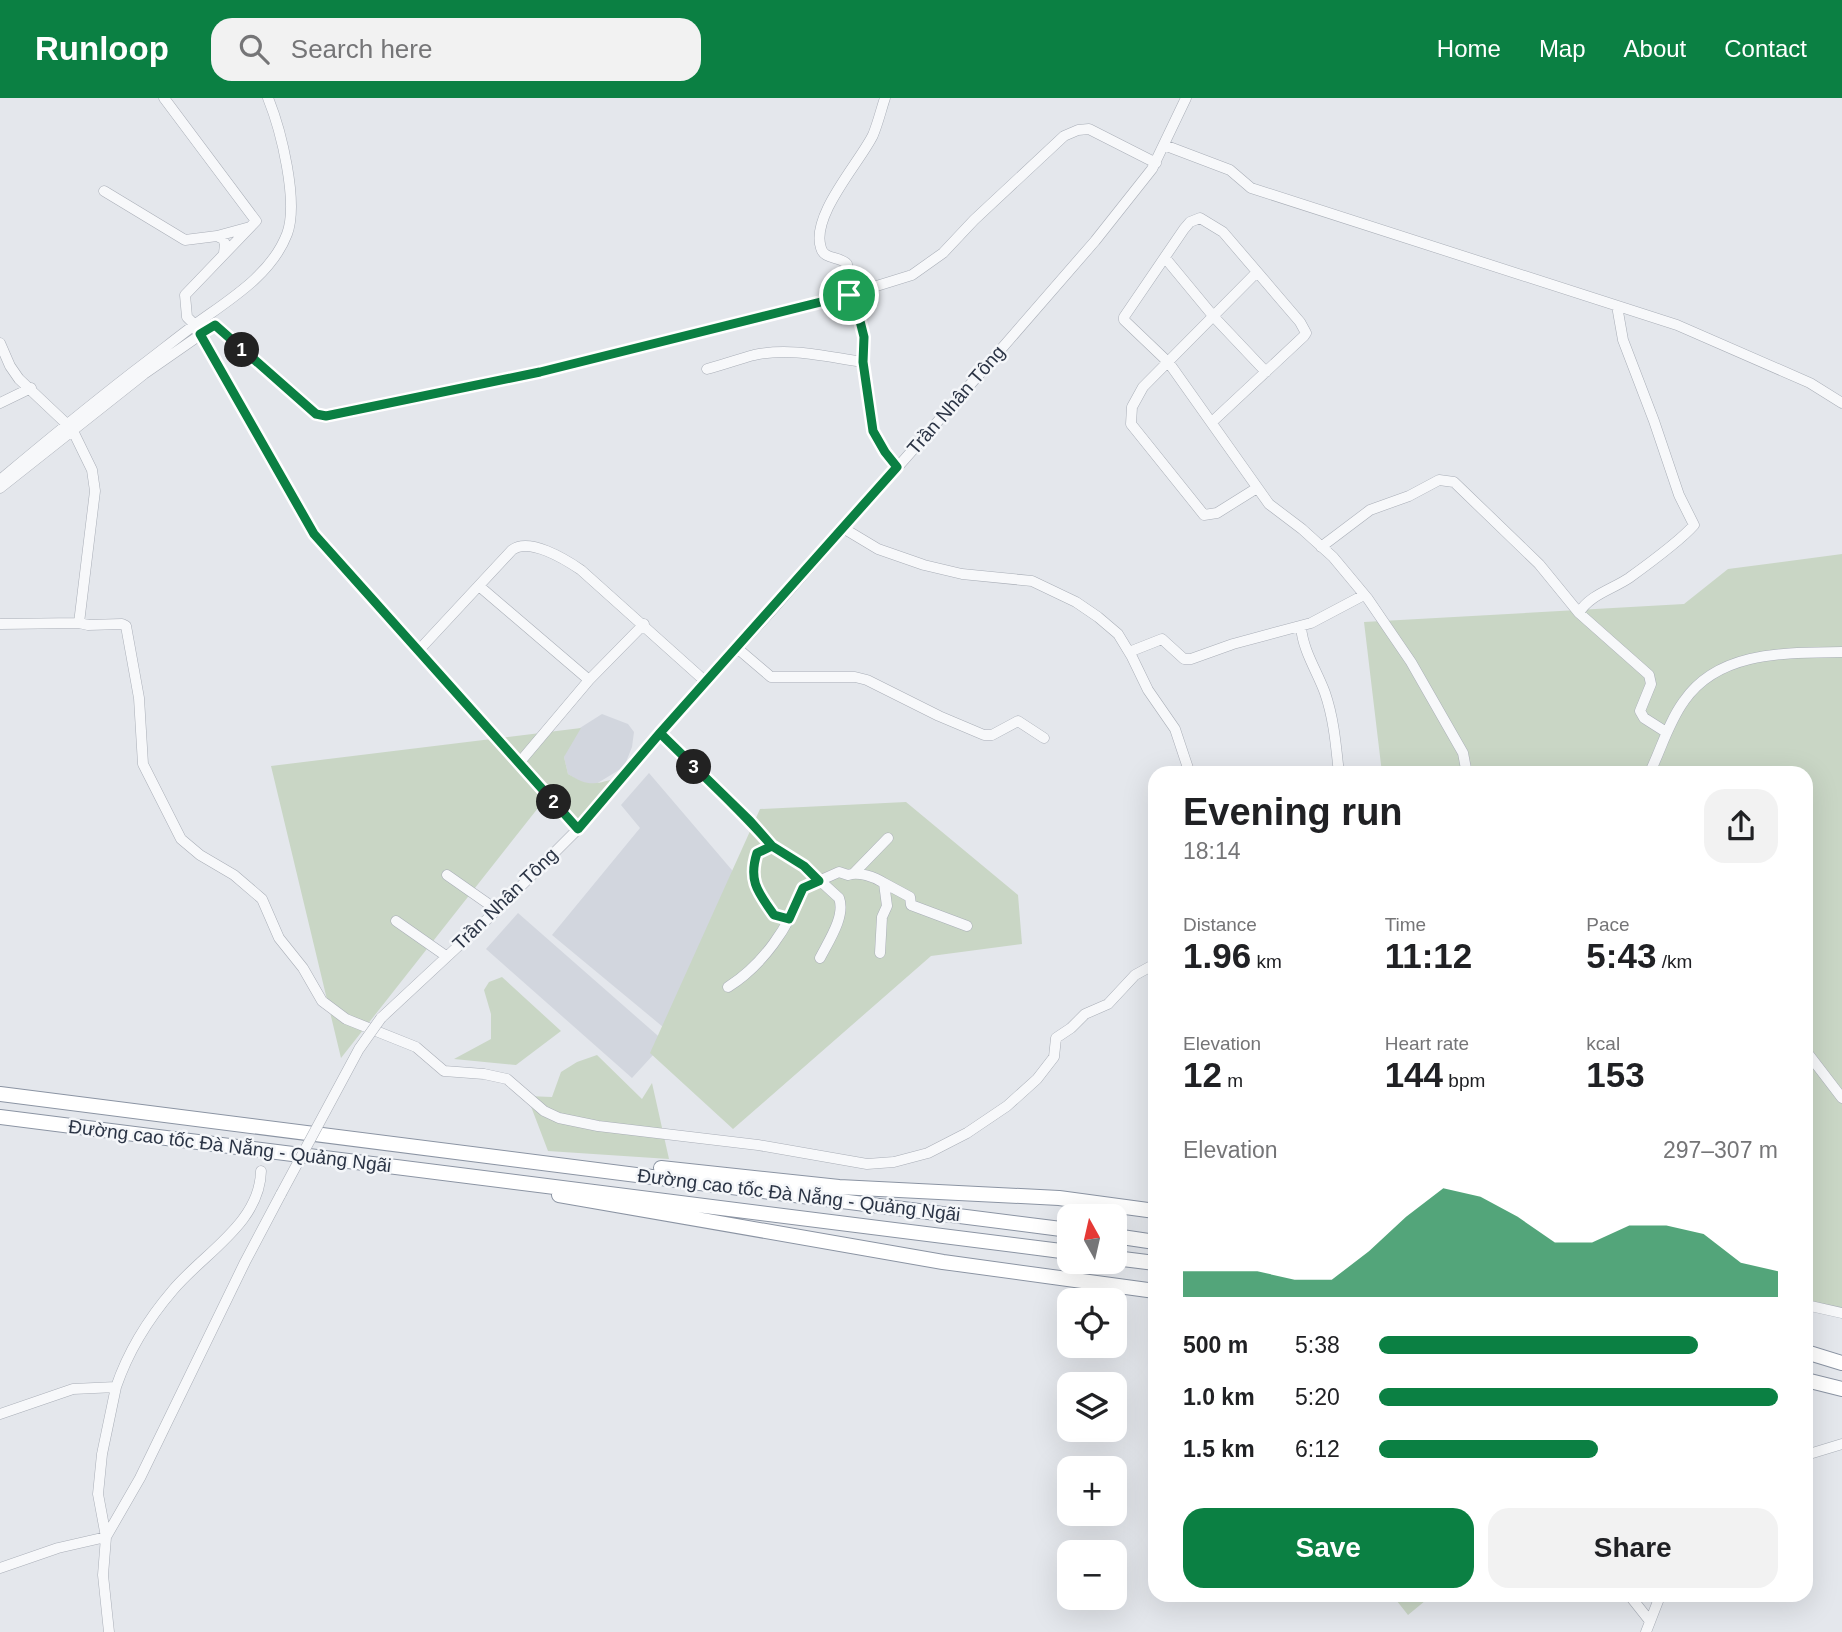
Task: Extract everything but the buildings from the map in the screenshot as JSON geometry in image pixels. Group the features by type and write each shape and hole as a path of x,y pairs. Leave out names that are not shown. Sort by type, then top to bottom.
{"highway":[{"name":"Đường cao tốc Đà Nẵng - Quảng Ngãi","path":"0,1094 428,1148 497,1154 1057,1228"},
{"name":"Đường cao tốc Đà Nẵng - Quảng Ngãi","path":"0,1117 503,1183 1057,1251"},
{"path":"528,1158 839,1187 1059,1198 1148,1210"},
{"path":"535,1187 943,1262 1148,1290"},
{"path":"1127,1238 1148,1241"},
{"path":"1127,1260 1148,1262"},
{"path":"1813,1355 1842,1365"},
{"path":"1813,1359 1842,1365"},
{"path":"1813,1382 1842,1389"}],"street":[{"path":"164,98 256,221 185,295 187,317 197,329 314,534 578,829"},
{"path":"0,480 197,329 260,274 279,251 292,214 291,197 286,165 268,98"},
{"path":"885,98 873,135 836,193 820,239 822,252 844,260 847,264 851,311 860,321 864,337 863,362 873,431 897,467"},
{"name":"Trần Nhân Tông","path":"106,1537 140,1478 245,1262 359,1049 380,1017 497,910 578,829 897,467 1095,241 1156,163 1186,98"},
{"path":"197,329 215,325 316,414 326,416 540,372 849,295 912,275 943,254 974,220 1064,136 1078,130 1089,129 1156,163"},
{"path":"1164,145 1230,170 1251,188 1677,325 1810,383 1842,403"},
{"path":"104,191 184,240 218,236 251,226"},
{"path":"1212,422 1306,333 1300,322 1223,232 1200,218 1190,222 1124,317 1126,324 1169,362 1269,504 1321,547 1364,595 1411,663 1463,752 1466,766"},
{"path":"218,236 225,244 224,253"},
{"path":"1166,259 1214,317 1266,372"},
{"path":"1256,273 1143,387 1132,407 1131,424 1204,515 1217,513 1258,488"},
{"path":"1579,613 1597,596 1630,577 1694,524 1678,495 1654,421 1623,340 1617,306"},
{"path":"0,343 19,379 69,427 92,470 95,491 79,623"},
{"path":"707,369 756,355 780,352 803,352 863,362"},
{"path":"0,403 31,388"},
{"path":"0,488 69,427"},
{"path":"1321,547 1370,510 1409,496 1439,480 1450,481 1539,564 1579,613 1649,675 1651,684 1640,711 1644,718 1667,732"},
{"path":"843,528 878,549 924,565 962,574 1032,581 1076,602 1098,617 1118,634 1129,652 1148,690 1175,730 1187,766"},
{"path":"419,650 512,550 517,546 528,545 559,557 581,570 706,682"},
{"path":"479,586 589,680"},
{"path":"1129,652 1162,639 1184,659 1191,659 1233,644 1301,627 1364,595"},
{"path":"0,624 79,623 126,626 139,698 144,764 172,825 187,845 234,875 262,900 279,938 303,968 322,1001 346,1019 416,1047 444,1071 507,1079 552,1116 598,1126 758,1145 867,1164 912,1159 967,1133 1007,1106 1037,1079 1054,1057 1056,1038 1085,1014 1108,1004 1135,975 1148,968"},
{"path":"519,763 589,680 644,625"},
{"path":"1301,627 1304,647 1329,707 1336,736 1338,766"},
{"path":"737,648 771,677 855,677 867,680 984,735 992,735 1018,721 1044,738"},
{"path":"1652,766 1679,707 1691,691 1730,664 1762,656 1842,652"},
{"path":"660,733 772,846 804,866 839,898 840,916 820,958"},
{"path":"728,987 748,975 757,961 770,951 803,888 839,872 848,875 854,873 888,838"},
{"path":"772,846 757,853 752,869 758,892 774,915 789,919"},
{"path":"854,873 884,883 910,897 911,905 967,926"},
{"path":"447,875 497,910"},
{"path":"880,953 882,917 887,906 884,883"},
{"path":"396,921 446,956"},
{"path":"1813,1060 1842,1098"},
{"path":"109,1632 103,1575 106,1537 98,1494 102,1454 116,1387 123,1367 152,1317 192,1269 235,1230 246,1216 256,1198 261,1171"},
{"path":"1813,1307 1842,1313"},
{"path":"0,1414 73,1389 116,1387"},
{"path":"1813,1453 1842,1444"},
{"path":"0,1568 58,1548 106,1537"},
{"path":"1635,1602 1649,1620"},
{"path":"1646,1632 1657,1602"}],"shaded area":[{"path":"602,714 628,724 634,732 632,747 624,767 596,784 584,784 568,774 564,757 572,733"},
{"path":"649,773 749,890 663,1027 552,935 640,828 621,805"},
{"path":"518,913 665,1042 632,1078 486,949"}],"green space":[{"path":"1842,554 1842,1314 1831,1316 1813,1302 1813,766 1381,766 1364,622 1684,604 1728,569"},
{"path":"581,728 564,757 568,774 590,783 614,779 578,829 538,808 341,1058 271,766"},
{"path":"906,802 1018,895 1022,944 931,956 733,1129 650,1053 760,809"},
{"path":"502,977 561,1031 516,1065 454,1059 491,1039 491,1014 484,990 489,982"},
{"path":"597,1055 642,1099 652,1083 669,1159 548,1151 527,1096 552,1097 561,1072 577,1062"},
{"path":"1398,1602 1424,1602 1408,1615"}],"route":[{"path":"849,295 540,372 326,416 316,414 215,325 200,334 314,534 578,829 660,733 772,846 791,856 819,881 803,888 789,919 774,915 758,892 752,869 757,853 772,846 750,821 660,733 897,467 873,431 863,362 864,337 860,321 851,311 849,295"}]}
